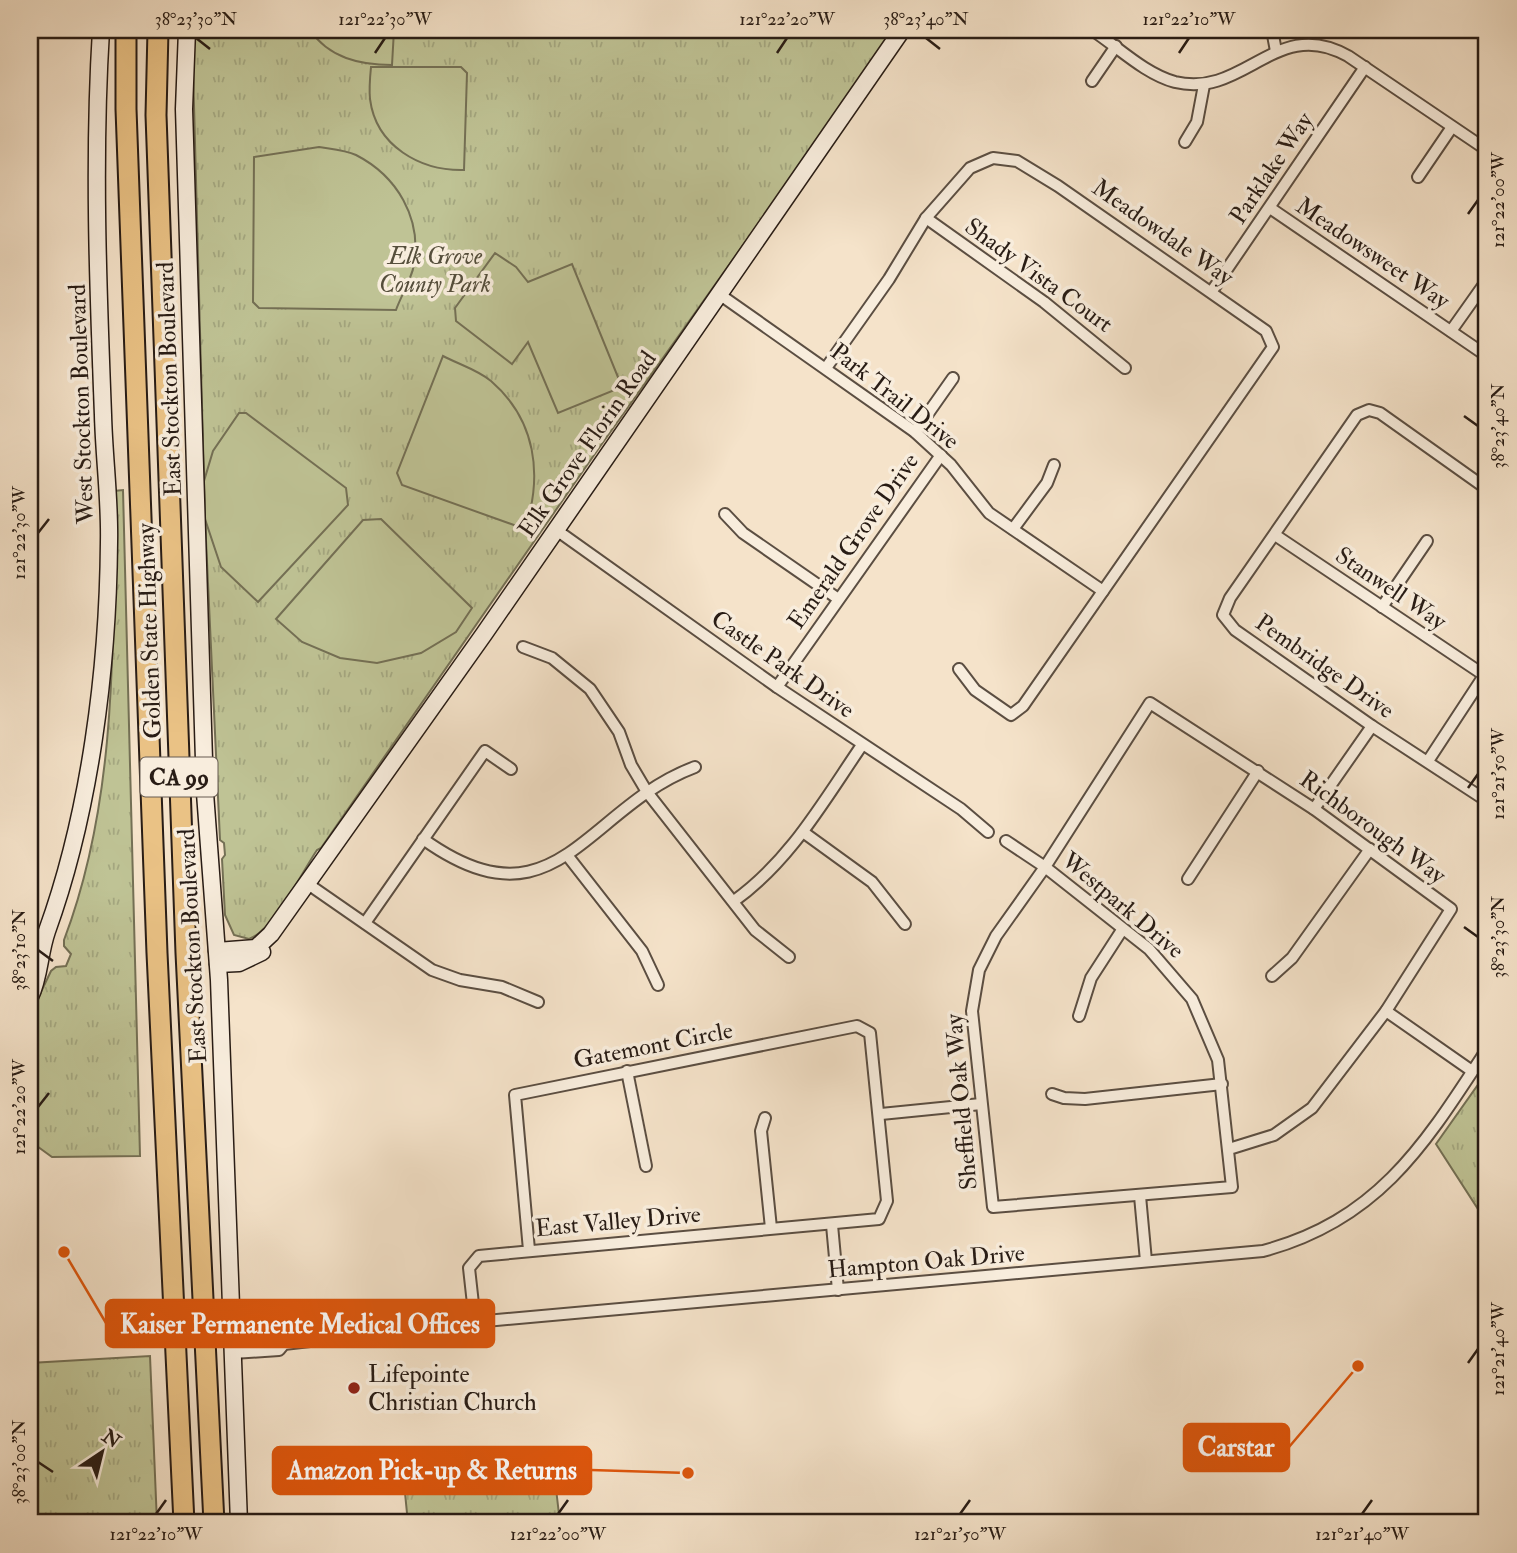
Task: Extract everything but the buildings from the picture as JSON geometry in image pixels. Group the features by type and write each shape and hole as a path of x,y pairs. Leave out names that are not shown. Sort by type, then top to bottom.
{"highway":[{"name":"Golden State Highway","path":"126,30 126,109 150,771 184,1523"},
{"name":"Golden State Highway","path":"158,30 156,115 179,785 214,1523"}],"main road":[{"name":"West Stockton Boulevard","path":"30,997 38,981 34,965 67,869 89,776 109,541 96,197 96,125 101,30"},
{"name":"East Stockton Boulevard","path":"187,30 184,108 205,793 217,958 239,1523"},
{"name":"Elk Grove Florin Road","path":"217,958 256,948 308,884 902,30"}],"street":[{"path":"1092,30 1158,75 1176,82 1204,85 1232,78 1276,51 1300,44 1328,47 1365,67 1487,150"},
{"path":"1272,30 1276,51"},
{"path":"1093,81 1116,46"},
{"name":"Parklake Way","path":"1212,290 1365,67"},
{"path":"1185,142 1198,122 1204,85"},
{"path":"1418,177 1452,127"},
{"name":"Meadowdale Way","path":"826,368 926,218 970,168 988,159 1007,158 1058,186 1212,290 1266,331 1273,347 1102,591"},
{"name":"Meadowsweet Way","path":"1270,208 1487,356"},
{"name":"Shady Vista Court","path":"926,218 1044,302 1125,368"},
{"path":"1451,331 1485,283"},
{"name":"Park Trail Drive","path":"719,294 915,432 941,454 981,506 1102,591"},
{"path":"915,432 953,378"},
{"path":"1275,535 1357,415 1369,410 1380,413 1487,489"},
{"name":"Emerald Grove Drive","path":"777,687 837,598 941,454"},
{"path":"1013,529 1046,482 1054,465"},
{"path":"725,514 743,533 837,598"},
{"name":"Castle Park Drive","path":"555,529 777,687 961,809 988,832"},
{"name":"Stanwell Way","path":"1275,535 1486,673"},
{"name":"Pembridge Drive","path":"1275,535 1226,603 1223,615 1226,622 1372,726 1487,801"},
{"path":"1382,607 1427,541"},
{"path":"959,669 975,690 1011,715 1023,706 1102,591"},
{"path":"523,647 552,658 590,689 619,732 631,765 647,792 762,937 789,957"},
{"path":"1428,761 1486,673"},
{"name":"Richborough Way","path":"1045,867 1150,703 1314,809 1451,909 1385,1011 1320,1099 1303,1116 1274,1135 1228,1149"},
{"path":"1314,809 1372,726"},
{"path":"734,901 766,876 803,832 862,745"},
{"path":"365,923 485,751 511,769"},
{"path":"423,839 461,864 493,874 537,870 567,855 659,782 695,766"},
{"path":"1188,879 1258,771"},
{"path":"803,832 872,882 905,924"},
{"name":"Westpark Drive","path":"1006,841 1045,867 1165,964 1192,999 1211,1039 1222,1084 1232,1187 1140,1196"},
{"path":"1272,976 1298,951 1370,849"},
{"path":"567,855 648,960 658,985"},
{"name":"Sheffield Oak Way","path":"1045,867 996,936 975,984 972,1011 993,1207 1140,1196"},
{"path":"308,884 441,974 502,987 538,1002"},
{"path":"1079,1016 1091,978 1122,930"},
{"path":"1385,1011 1472,1072"},
{"name":"Gatemont Circle","path":"529,1251 515,1095 857,1026 870,1033 881,1114"},
{"name":"Hampton Oak Drive","path":"233,1347 278,1339 284,1344 475,1322 1263,1251 1312,1235 1335,1224 1366,1203 1403,1167 1487,1049"},
{"path":"627,1071 646,1166"},
{"path":"1052,1094 1063,1098 1085,1099 1222,1084"},
{"path":"881,1114 981,1104"},
{"name":"East Valley Drive","path":"475,1322 469,1268 479,1256 879,1219 887,1201 881,1114"},
{"path":"765,1118 761,1131 771,1228"},
{"path":"1140,1196 1146,1261"},
{"path":"832,1225 838,1290"}],"green space":[{"name":"Elk Grove County Park","path":"192,30 896,30 599,448 321,848 317,850 278,913 249,939 234,935 225,915 222,859 225,855 224,843 220,840 205,519"},
{"path":"310,30 394,30 392,65 346,58 326,47"},
{"path":"371,67 461,67 467,73 464,170 432,166 403,152 391,142 374,116 370,95"},
{"path":"319,147 352,153 371,164 383,174 403,200 414,231 414,265 396,310 259,308 253,302 254,157"},
{"path":"495,253 516,267 528,282 572,264 622,387 558,413 528,342 512,364 456,321 455,308"},
{"path":"443,356 486,377 506,396 518,413 532,449 534,469 531,509 525,529 402,485 397,473"},
{"path":"239,413 246,413 346,488 348,505 258,602 221,567 205,519 204,481 213,451"},
{"path":"123,490 140,1156 52,1157 30,1141 30,1015 51,971 56,967 66,966 71,954 64,946 64,940 82,886 94,831 109,718 114,491"},
{"path":"381,519 472,608 456,632 421,653 377,663 340,658 302,642 276,619 363,520"},
{"path":"1487,1072 1487,1223 1436,1144"},
{"path":"150,1356 157,1523 30,1523 30,1363"},
{"path":"432,1480 433,1490 555,1480 560,1523 408,1523 404,1483"}],"place":[{"name":"Kaiser Permanente Medical Offices","path":"64,1252"},
{"name":"Carstar","path":"1358,1366"},
{"name":"Lifepointe Christian Church","path":"354,1388"},
{"name":"Amazon Pick-up & Returns","path":"688,1473"}]}
